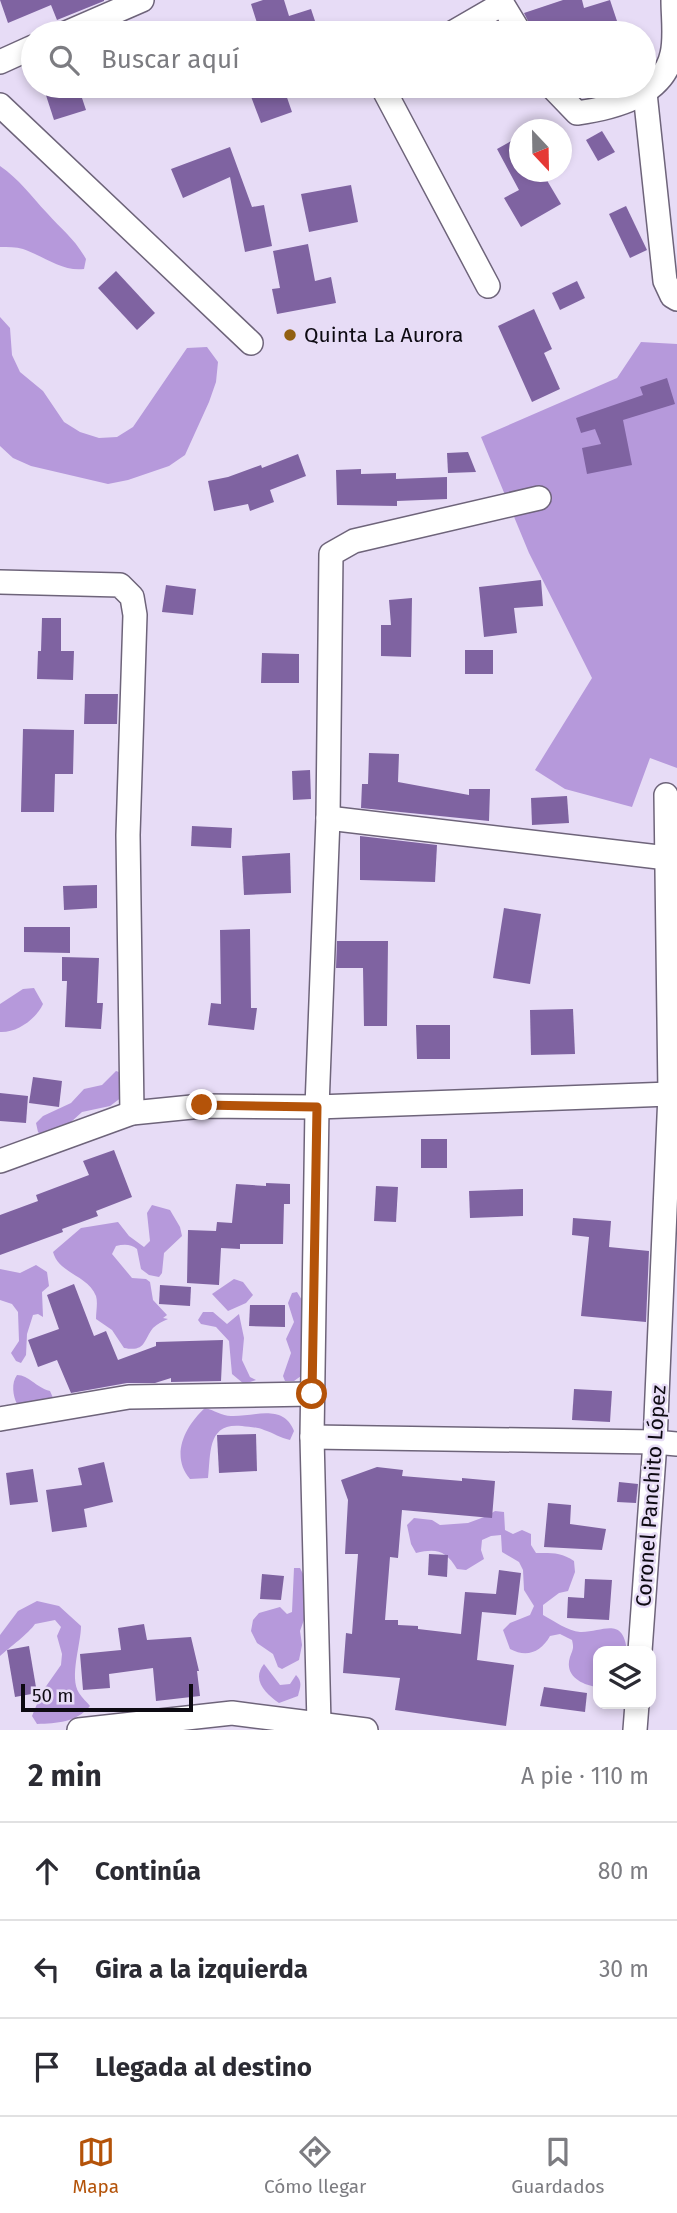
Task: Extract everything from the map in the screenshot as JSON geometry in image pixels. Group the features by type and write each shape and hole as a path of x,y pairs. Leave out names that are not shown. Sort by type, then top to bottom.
{"street":[{"path":"93,21 142,0"},
{"path":"656,82 672,55 673,0"},
{"path":"471,21 501,2 513,21"},
{"path":"0,62 21,52"},
{"path":"388,98 488,286"},
{"path":"563,98 577,113 606,108 632,98"},
{"path":"646,98 665,281 672,296 677,299"},
{"path":"0,105 251,343"},
{"path":"319,1724 312,1394 317,1107 328,818 331,554 354,541 539,498"},
{"path":"0,582 120,585 132,597 135,615 128,835 132,1113"},
{"name":"Coronel Panchito López","path":"641,1646 666,1443 673,917 667,858 666,795"},
{"path":"328,818 667,858"},
{"path":"0,1161 132,1113 202,1105 317,1107 670,1094"},
{"path":"0,1419 129,1397 312,1394"},
{"path":"312,1437 666,1443"},
{"path":"635,1730 637,1709"},
{"path":"79,1730 192,1723 232,1713 366,1730"}],"shaded area":[{"path":"0,166 19,182 77,245 86,259 84,269 61,266 23,249 0,247"},
{"path":"0,317 10,328 12,355 20,372 43,391 64,422 80,432 99,438 117,437 133,427 187,348 207,347 218,362 216,382 185,455 169,466 108,484 31,466 13,458 0,446"},
{"path":"641,342 677,344 677,768 650,758 632,807 565,789 535,770 592,678 529,553 481,437 617,378"},
{"path":"34,988 43,1004 40,1010 19,1028 0,1032 0,1004 23,989"},
{"path":"116,1071 125,1074 126,1094 110,1106 82,1112 61,1131 45,1139 38,1132 36,1123 43,1116 71,1103 84,1089 102,1085"},
{"path":"152,1205 170,1210 182,1236 164,1253 162,1273 159,1277 149,1275 141,1269 137,1249 132,1246 116,1246 112,1254 132,1278 150,1282 153,1300 167,1315 163,1318 168,1319 153,1328 140,1347 124,1348 112,1330 96,1319 97,1299 92,1289 61,1265 53,1252 81,1228 118,1222 129,1236 144,1247 150,1241 147,1213"},
{"path":"36,1265 47,1272 49,1286 42,1292 43,1317 33,1315 27,1334 26,1355 21,1363 16,1361 11,1353 19,1341 18,1312 12,1304 0,1300 0,1269 20,1273"},
{"path":"234,1279 243,1282 253,1295 246,1303 228,1311 212,1294"},
{"path":"297,1292 305,1305 307,1361 301,1376 294,1381 285,1381 283,1376 291,1353 286,1339 294,1322 288,1303 292,1293"},
{"path":"203,1312 213,1312 227,1324 239,1314 244,1338 242,1360 250,1377 256,1380 244,1384 232,1374 229,1341 216,1327 201,1324 198,1320"},
{"path":"17,1375 50,1391 54,1400 27,1407 17,1404 13,1389"},
{"path":"205,1408 228,1416 275,1414 289,1422 294,1431 290,1440 256,1428 231,1426 222,1429 213,1441 208,1478 190,1479 181,1461 182,1442 191,1423"},
{"path":"495,1511 504,1512 505,1530 513,1534 522,1530 531,1534 531,1545 536,1553 551,1553 574,1561 575,1572 568,1591 559,1593 543,1605 543,1615 575,1631 588,1632 610,1628 621,1633 626,1646 593,1646 593,1686 581,1682 572,1674 569,1664 572,1640 560,1634 550,1636 533,1652 522,1653 510,1649 503,1630 510,1623 530,1615 534,1606 524,1590 523,1570 519,1562 502,1552 501,1535 482,1540 484,1559 466,1570 457,1569 449,1558 440,1552 416,1553 411,1544 407,1525 414,1518 432,1520 440,1525 468,1523"},
{"path":"294,1568 300,1568 307,1582 305,1617 300,1631 302,1645 299,1660 282,1669 278,1667 273,1654 257,1643 251,1631 253,1620 259,1613 280,1607 287,1614 292,1612"},
{"path":"37,1601 59,1606 81,1626 75,1678 79,1693 90,1706 79,1716 66,1721 37,1724 32,1716 42,1692 61,1665 62,1654 57,1636 61,1627 55,1620 35,1624 0,1656 0,1635 18,1611"},
{"path":"264,1664 280,1685 290,1684 296,1675 300,1683 298,1696 279,1703 269,1695 259,1676"}],"building":[{"path":"0,0 104,1 57,20 51,5 8,23"},
{"path":"263,0 284,0 289,16 311,9 315,21 256,21 251,4"},
{"path":"563,0 582,0 584,8 610,0 617,21 528,21 524,13"},
{"path":"47,98 82,98 86,110 54,120"},
{"path":"252,98 287,98 292,112 261,123"},
{"path":"602,131 615,152 598,161 586,140"},
{"path":"509,142 509,171 497,149"},
{"path":"230,147 252,207 264,205 272,246 245,252 230,177 183,198 171,169"},
{"path":"515,182 548,182 561,204 521,227 504,198 519,190"},
{"path":"351,185 358,222 309,232 301,194"},
{"path":"626,206 647,250 630,258 609,214"},
{"path":"308,244 315,281 331,277 336,303 277,314 272,289 280,288 273,251"},
{"path":"116,271 155,313 137,330 98,288"},
{"path":"577,281 585,298 560,310 552,293"},
{"path":"534,309 552,349 544,353 560,389 532,402 498,326"},
{"path":"667,378 675,404 623,420 632,465 587,474 582,448 601,444 595,429 581,433 576,418 643,395 640,387"},
{"path":"468,452 476,472 448,473 447,453"},
{"path":"298,454 306,476 270,490 274,502 250,511 248,504 214,511 208,481 261,465 262,468"},
{"path":"361,469 361,474 396,473 396,479 447,477 447,499 397,501 397,506 337,505 336,470"},
{"path":"541,580 543,606 514,608 517,633 484,637 479,587"},
{"path":"166,585 196,589 193,615 162,612"},
{"path":"412,598 411,657 381,656 381,625 391,625 389,600"},
{"path":"42,618 61,618 61,651 74,651 73,680 37,679"},
{"path":"465,650 493,650 493,674 465,674"},
{"path":"262,653 299,654 299,683 261,683"},
{"path":"85,694 118,694 117,724 84,724"},
{"path":"23,729 74,730 73,774 55,774 54,812 21,812"},
{"path":"369,753 399,754 398,782 469,795 469,789 490,789 489,821 361,808 362,784 368,784"},
{"path":"310,770 311,799 293,800 292,771"},
{"path":"567,796 569,823 532,825 531,798"},
{"path":"192,826 232,828 231,848 191,846"},
{"path":"360,836 437,845 435,882 360,880"},
{"path":"290,853 291,893 244,895 242,856"},
{"path":"97,885 97,908 64,910 63,886"},
{"path":"504,908 541,914 530,984 493,978"},
{"path":"24,927 70,927 70,953 24,952"},
{"path":"250,929 251,1008 257,1008 254,1030 208,1025 211,1003 221,1004 220,930"},
{"path":"337,941 388,941 387,1026 364,1026 363,968 336,968"},
{"path":"62,957 99,958 97,1003 103,1003 101,1029 65,1027 67,981 62,981"},
{"path":"573,1009 575,1054 531,1055 530,1010"},
{"path":"416,1025 450,1025 450,1059 417,1059"},
{"path":"33,1077 62,1081 59,1107 29,1103"},
{"path":"0,1093 28,1096 26,1123 0,1121"},
{"path":"421,1139 447,1139 447,1168 421,1168"},
{"path":"114,1150 132,1197 96,1211 98,1216 62,1229 63,1232 0,1255 0,1215 38,1201 36,1195 89,1175 83,1161"},
{"path":"266,1183 290,1184 290,1204 284,1204 283,1244 240,1244 240,1249 221,1248 219,1285 187,1283 188,1230 216,1231 217,1222 232,1223 236,1184 266,1186"},
{"path":"376,1186 398,1187 396,1222 374,1221"},
{"path":"523,1189 523,1216 470,1218 469,1191"},
{"path":"573,1218 611,1221 609,1247 649,1251 646,1322 581,1316 589,1237 572,1235"},
{"path":"74,1284 94,1336 106,1331 118,1360 156,1346 156,1342 223,1340 221,1381 171,1382 171,1378 155,1383 127,1383 71,1393 57,1360 38,1367 28,1340 59,1329 47,1295"},
{"path":"160,1285 191,1287 190,1306 159,1304"},
{"path":"250,1305 285,1305 285,1327 249,1326"},
{"path":"574,1389 612,1391 610,1422 572,1420"},
{"path":"256,1434 257,1471 219,1473 217,1435"},
{"path":"104,1462 113,1502 84,1509 87,1527 52,1532 46,1490 82,1485 78,1468"},
{"path":"377,1467 403,1470 402,1476 495,1481 492,1518 402,1510 398,1558 390,1557 385,1620 398,1620 398,1625 418,1626 418,1629 461,1634 465,1592 496,1594 499,1570 521,1573 516,1615 482,1612 477,1660 514,1665 506,1726 395,1710 400,1678 343,1673 346,1633 352,1634 358,1554 345,1554 348,1500 341,1480"},
{"path":"33,1469 38,1502 10,1505 6,1473"},
{"path":"619,1482 638,1484 636,1503 617,1502"},
{"path":"548,1503 571,1505 570,1524 606,1529 602,1550 544,1547"},
{"path":"429,1554 448,1555 447,1577 428,1575"},
{"path":"262,1574 284,1576 281,1600 260,1599"},
{"path":"585,1579 612,1580 609,1620 567,1618 568,1597 584,1598"},
{"path":"144,1624 147,1640 191,1637 199,1671 200,1696 156,1701 153,1668 109,1674 110,1688 83,1690 80,1654 121,1650 118,1628"},
{"path":"29,1646 37,1693 15,1697 7,1650"},
{"path":"544,1687 587,1693 585,1712 540,1706"}],"place":[{"name":"Quinta La Aurora","path":"290,335"}],"route":[{"path":"202,1105 317,1107 312,1394"}]}
